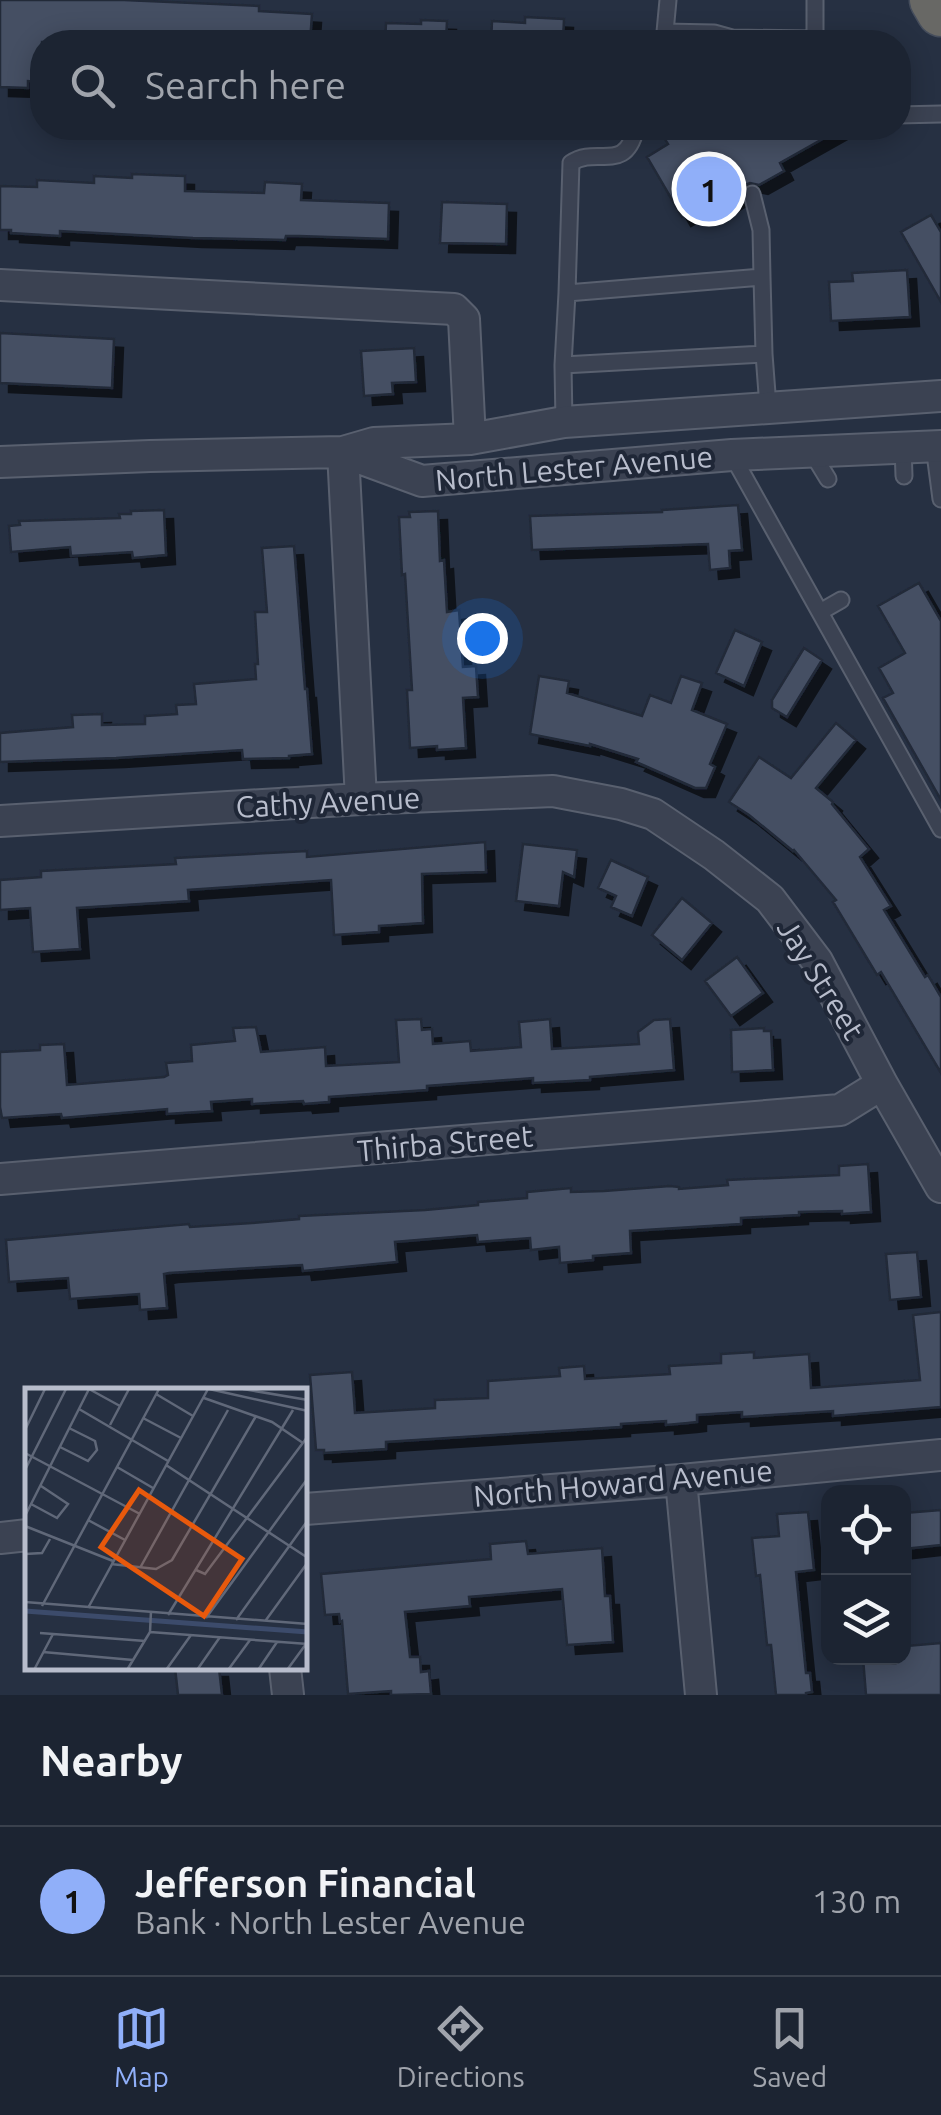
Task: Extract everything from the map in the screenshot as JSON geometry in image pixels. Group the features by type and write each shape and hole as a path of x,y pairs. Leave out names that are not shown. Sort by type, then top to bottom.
{"highway":[{"path":"934,0 941,12"}],"street":[{"path":"0,285 454,309 464,319 470,439"},
{"name":"North Lester Avenue","path":"0,462 342,452 374,444 470,439 564,422 938,396 938,446 904,462 811,450 422,481 342,452"},
{"path":"808,405 811,450"},
{"path":"342,452 361,799"},
{"name":"Cathy Avenue","path":"0,821 553,790 653,814"},
{"name":"Jay Street","path":"653,814 714,854 770,899 817,961 941,1186"},
{"name":"Thirba Street","path":"0,1179 840,1110 882,1084"},
{"name":"North Howard Avenue","path":"308,1509 941,1455"},
{"path":"681,1480 702,1695"},
{"path":"0,1538 25,1535"},
{"path":"285,1670 288,1695"}],"lane":[{"path":"668,0 668,30"},
{"path":"815,0 820,30"},
{"path":"911,114 941,114"},
{"path":"564,422 571,164 580,157 620,155 632,140"},
{"path":"752,194 761,230 768,408"},
{"path":"567,293 762,277"},
{"path":"564,365 764,354"},
{"path":"938,446 941,499"},
{"path":"811,450 828,478"},
{"path":"732,455 941,829"},
{"path":"820,612 841,600"}],"building":[{"path":"0,0 259,6 259,11 312,14 311,30 30,30 28,88 0,87"},
{"path":"525,17 564,19 564,30 492,30 492,21 525,23"},
{"path":"421,20 447,21 447,30 386,30 386,23 421,24"},
{"path":"666,140 821,140 780,163 784,171 759,185 745,185 741,195 706,215 701,206 682,217 647,157 668,144"},
{"path":"132,174 185,176 185,191 264,193 265,182 302,184 301,200 389,203 388,239 193,238 60,231 60,236 0,230 0,186 37,187 37,180 94,183 94,176 132,178"},
{"path":"442,202 507,204 506,244 440,243"},
{"path":"931,215 941,232 941,302 901,232"},
{"path":"907,270 910,317 831,321 829,282 853,281 852,273"},
{"path":"0,333 114,339 112,388 0,383"},
{"path":"414,348 416,382 392,383 393,394 364,396 361,351"},
{"path":"738,505 742,550 729,551 730,568 710,570 708,544 532,550 530,516"},
{"path":"164,510 166,555 133,558 132,552 71,556 70,547 11,552 9,526 20,525 19,521 120,518 119,514 131,511"},
{"path":"438,511 447,612 459,610 463,667 476,666 478,697 463,698 466,748 437,750 437,746 410,748 407,690 412,690 399,517 410,517 409,512"},
{"path":"294,546 312,754 243,759 242,750 0,762 0,733 73,727 72,715 102,714 102,725 145,724 145,716 177,714 176,705 196,704 194,684 256,679 255,612 267,612 262,548"},
{"path":"919,583 941,621 941,800 883,698 893,693 879,668 905,653 878,606"},
{"path":"735,630 762,642 744,686 716,673"},
{"path":"804,648 822,660 787,717 772,708 772,700"},
{"path":"539,676 569,681 567,693 642,716 650,695 671,703 681,676 702,683 692,710 727,724 710,764 715,767 706,788 695,788 636,762 638,759 590,744 530,734"},
{"path":"836,723 856,740 816,788 833,802 869,849 860,857 891,906 884,910 941,997 941,1073 881,972 877,975 833,902 836,900 794,850 729,802 759,757 791,778"},
{"path":"485,842 486,872 422,874 423,923 379,926 379,932 334,935 331,880 188,890 189,901 77,908 80,949 33,952 30,908 0,910 0,880 41,877 41,871 176,864 175,858 307,851 307,857"},
{"path":"523,844 577,850 574,877 563,872 559,906 516,901"},
{"path":"611,860 648,877 632,916 611,907 616,896 598,888"},
{"path":"682,898 712,923 682,960 652,935"},
{"path":"737,957 763,993 731,1016 705,981"},
{"path":"421,1019 422,1030 432,1029 433,1044 470,1041 471,1051 521,1047 519,1022 550,1019 552,1049 639,1044 638,1032 654,1020 670,1019 674,1070 590,1080 533,1083 533,1078 427,1086 427,1090 329,1097 329,1102 304,1104 252,1104 252,1099 211,1102 212,1111 167,1114 167,1109 62,1118 61,1114 2,1118 0,1052 64,1044 67,1085 164,1077 168,1075 166,1063 192,1061 191,1045 235,1041 233,1028 256,1027 261,1052 325,1047 326,1066 399,1062 396,1020"},
{"path":"731,1030 771,1031 773,1070 732,1072"},
{"path":"868,1164 871,1212 799,1212 741,1218 741,1224 630,1231 631,1253 593,1256 593,1260 560,1263 559,1247 531,1250 530,1238 478,1242 477,1235 395,1242 397,1262 303,1271 302,1265 164,1274 167,1308 140,1310 139,1294 70,1299 68,1278 9,1282 6,1240 189,1224 190,1227 252,1223 299,1216 425,1210 527,1198 527,1192 571,1188 571,1192 728,1185 727,1180 839,1175 839,1166"},
{"path":"917,1252 921,1297 890,1300 886,1254"},
{"path":"941,1312 941,1407 833,1416 833,1411 742,1417 742,1412 697,1415 697,1422 688,1423 666,1425 666,1421 386,1442 386,1449 324,1453 316,1450 310,1375 352,1372 355,1413 435,1408 435,1400 488,1398 488,1381 560,1376 559,1368 584,1366 585,1379 670,1374 669,1366 721,1363 721,1354 754,1352 754,1358 809,1354 811,1388 920,1380 913,1315"},
{"path":"941,1510 941,1545 911,1548 911,1512"},
{"path":"808,1512 814,1570 796,1572 806,1673 810,1673 812,1692 776,1695 752,1538 779,1536 777,1514"},
{"path":"526,1541 528,1554 602,1548 613,1642 567,1645 562,1589 469,1597 470,1606 405,1612 410,1657 420,1657 421,1672 429,1671 431,1694 348,1694 342,1621 339,1614 325,1615 321,1574 491,1559 490,1544"},
{"path":"941,1643 941,1695 866,1695 864,1665 911,1665 911,1646"},
{"path":"175,1670 219,1670 222,1695 178,1695"}],"place":[{"name":"Jefferson Financial","path":"709,189"}]}
